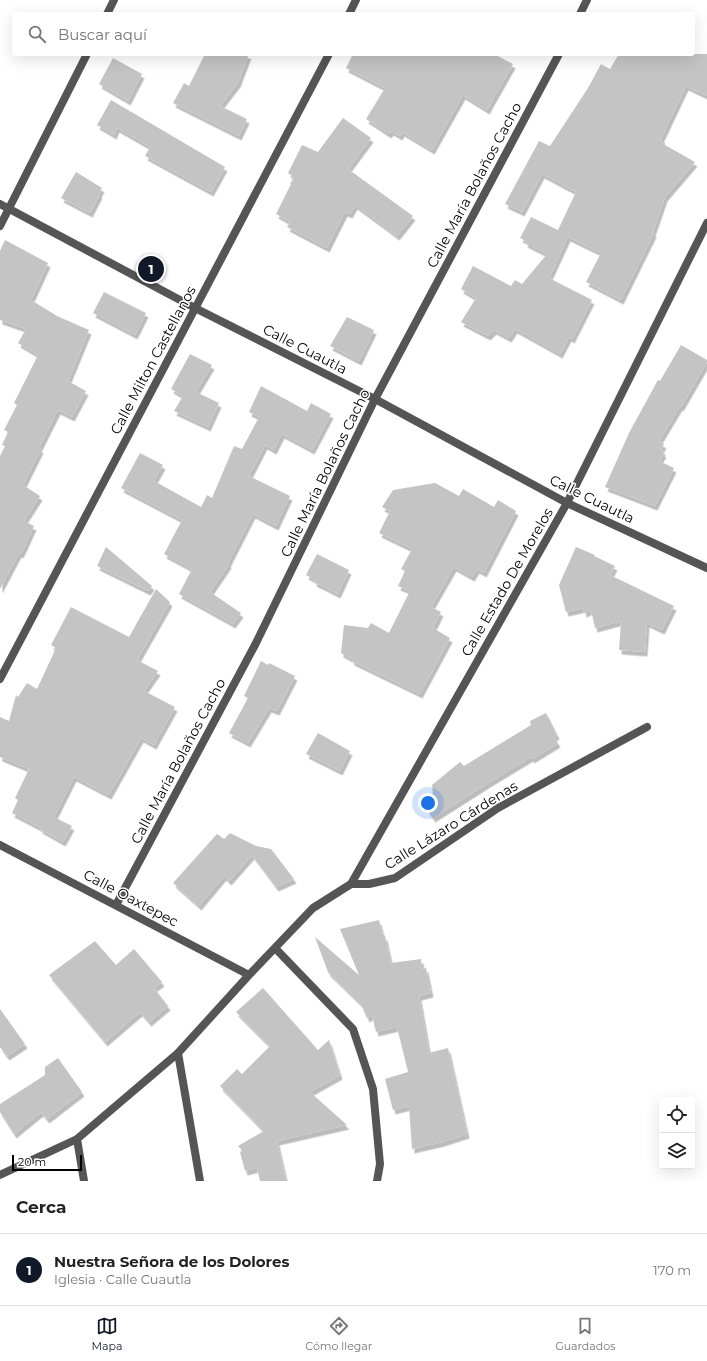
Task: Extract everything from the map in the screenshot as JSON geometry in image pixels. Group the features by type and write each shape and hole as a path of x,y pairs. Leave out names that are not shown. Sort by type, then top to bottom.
{"street":[{"path":"108,12 114,0"},
{"path":"350,12 356,0"},
{"path":"581,12 588,0"},
{"path":"0,226 86,56"},
{"name":"Calle Milton Castellanos","path":"0,678 327,56"},
{"name":"Calle María Bolaños Cacho","path":"116,905 255,645 375,399 558,56"},
{"name":"Calle Cuautla","path":"0,204 195,308 375,399 567,503 707,568"},
{"name":"Calle Estado De Morelos","path":"351,884 567,503 707,222"},
{"name":"Calle Lázaro Cárdenas","path":"351,884 369,884 395,878 498,808 647,727"},
{"name":"Calle Oaxtepec","path":"0,845 249,975"},
{"path":"0,1175 77,1139 178,1053 313,908 351,884"},
{"path":"275,948 353,1029 373,1089 380,1164 377,1181"},
{"path":"178,1053 200,1181"},
{"path":"77,1139 84,1181"}],"building":[{"path":"695,54 707,54 707,96 686,86 660,141 695,162 665,197 653,232 654,233 621,300 586,282 601,253 568,237 549,278 592,300 572,339 569,337 560,354 515,329 509,338 494,330 488,336 461,322 476,298 461,289 473,266 511,286 515,280 522,284 547,254 525,243 526,241 520,238 531,217 558,230 576,192 542,174 522,212 505,204 539,141 550,146 588,88 601,64 610,69 618,56 695,56"},
{"path":"204,56 248,56 238,83 220,106 247,119 239,136 173,103 184,83 189,86"},
{"path":"352,56 498,56 513,64 487,110 463,95 432,150 402,132 400,136 391,131 389,134 366,119 385,88 346,68"},
{"path":"113,58 142,74 128,101 99,84"},
{"path":"111,100 225,167 211,192 145,156 150,147 117,128 114,135 97,125"},
{"path":"343,118 371,138 348,169 413,216 397,236 355,205 350,214 345,212 327,248 287,227 290,222 276,214 294,177 288,173 302,145 318,152"},
{"path":"76,172 102,188 90,213 61,198"},
{"path":"5,240 48,263 31,300 57,316 89,330 68,381 86,391 72,417 58,410 39,448 41,449 23,485 40,496 24,521 34,526 21,554 19,553 0,589 0,456 5,446 2,445 8,432 4,430 17,405 14,403 38,355 18,343 26,329 0,320 0,251"},
{"path":"104,292 146,313 135,335 93,313"},
{"path":"347,317 374,330 359,361 330,346"},
{"path":"681,345 707,360 707,362 659,441 664,444 661,449 664,453 659,461 674,468 655,506 605,487 629,433 658,380 660,381"},
{"path":"190,354 212,365 196,392 219,403 208,427 174,411 183,396 171,389"},
{"path":"261,386 307,411 311,403 331,414 312,450 282,434 274,450 265,445 249,476 290,496 276,526 253,514 228,563 229,564 210,592 241,613 233,624 179,594 192,569 164,554 182,520 121,488 140,453 163,465 154,481 201,507 207,495 212,498 234,446 242,449 259,417 249,412"},
{"path":"435,483 459,496 463,489 494,507 498,500 516,511 484,573 477,569 472,577 454,567 431,607 441,612 433,628 450,638 420,694 352,661 352,659 341,653 344,625 368,628 371,623 389,633 410,591 398,586 405,571 401,569 412,549 379,533 390,511 382,507 393,490"},
{"path":"106,547 152,586 148,591 97,566"},
{"path":"576,547 615,566 610,575 674,606 662,630 647,623 645,652 619,650 621,621 595,628 591,610 584,613 583,608 566,612 559,585"},
{"path":"317,554 349,570 338,594 314,582 315,580 306,575"},
{"path":"156,589 170,602 137,660 158,671 144,691 175,707 154,745 141,738 109,795 74,777 54,817 72,826 63,842 40,829 41,828 12,813 18,800 15,798 29,769 0,757 0,717 9,721 16,695 18,697 27,683 37,689 56,648 51,645 71,607 129,637"},
{"path":"261,661 268,665 269,663 295,676 277,711 269,708 248,743 229,733 248,698 244,696"},
{"path":"546,713 557,735 554,737 558,743 532,759 531,757 433,818 421,801 433,793 432,785 460,762 464,766 531,725 530,721"},
{"path":"318,733 350,751 340,771 306,754"},
{"path":"230,833 256,846 271,849 294,879 276,887 252,855 229,881 224,876 199,906 173,883 217,834 224,839"},
{"path":"379,920 383,936 385,936 391,963 421,959 422,969 426,968 431,993 419,996 429,1053 448,1048 467,1134 412,1149 409,1106 393,1110 385,1079 408,1072 397,1027 376,1032 372,1015 367,1018 361,1004 328,972 315,937 359,975 340,929"},
{"path":"95,941 116,965 134,949 162,982 154,988 168,1006 149,1022 140,1012 105,1042 49,975"},
{"path":"263,988 318,1050 329,1040 340,1075 310,1092 347,1125 277,1141 286,1181 260,1181 257,1168 245,1171 240,1152 243,1151 238,1146 264,1131 220,1086 237,1069 242,1074 270,1046 236,1012"},
{"path":"0,1009 25,1044 7,1056 0,1047"},
{"path":"58,1058 82,1092 47,1119 41,1112 14,1134 0,1112 0,1104 45,1075 45,1067"}],"place":[{"name":"Nuestra Señora de los Dolores","path":"151,269"}]}
